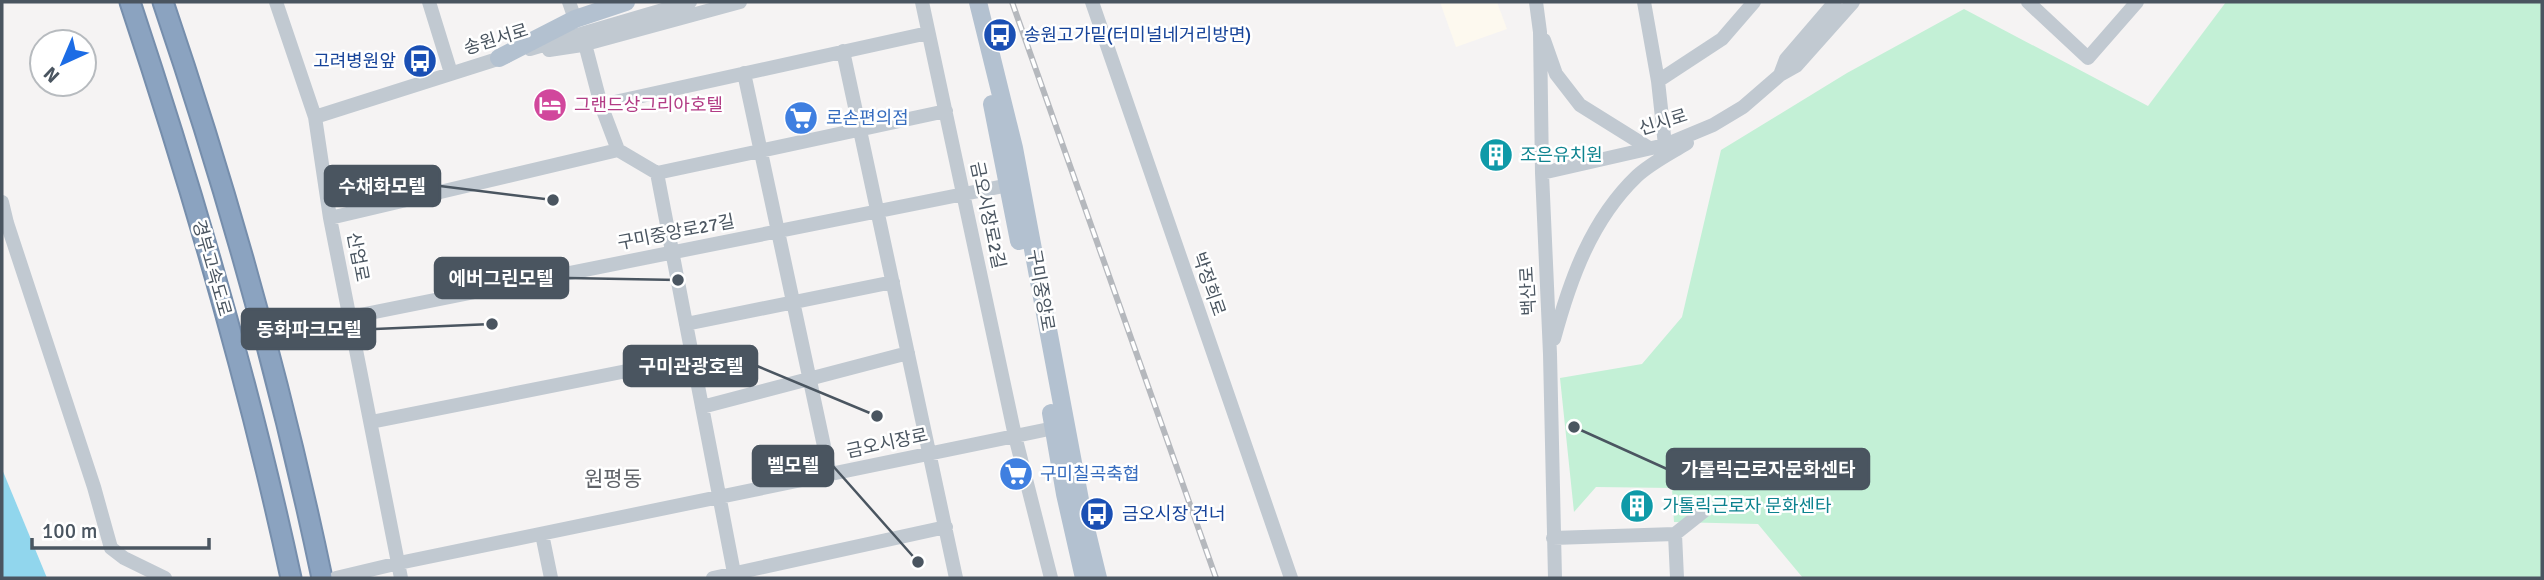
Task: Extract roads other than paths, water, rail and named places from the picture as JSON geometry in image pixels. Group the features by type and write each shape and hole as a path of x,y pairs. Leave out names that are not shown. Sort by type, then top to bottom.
{"highway":[{"name":"경부고속도로","path":"130,2 216,279 265,459 289,571"},
{"name":"경부고속도로","path":"163,2 234,227 274,376 322,578"}],"main road":[{"path":"499,58 580,32 626,2"},
{"name":"구미중앙로","path":"968,2 1009,185 1065,494 1084,578"},
{"name":"구미중앙로","path":"978,2 1014,148 1080,502 1098,578"}],"street":[{"name":"산업로","path":"276,2 315,117 330,218 400,571"},
{"path":"429,2 451,73"},
{"path":"569,2 618,150 657,173 946,111"},
{"path":"580,32 690,2"},
{"path":"580,32 740,2"},
{"name":"금오시장로2길","path":"922,2 1015,436 1051,578"},
{"name":"박정희로","path":"1092,2 1291,578"},
{"name":"백산로","path":"1536,2 1540,32 1555,578"},
{"path":"1644,2 1658,81 1665,145"},
{"path":"1658,81 1722,38 1754,2"},
{"name":"신시로","path":"1780,75 1786,58 1835,2"},
{"name":"신시로","path":"1542,173 1665,145 1713,125 1743,107 1780,75 1796,66 1853,2"},
{"path":"2028,2 2088,58 2137,2"},
{"name":"송원서로","path":"315,117 580,32"},
{"path":"1540,32 1556,74 1580,105 1649,148"},
{"path":"601,105 928,33"},
{"path":"843,51 957,578"},
{"path":"744,73 830,474"},
{"path":"1550,354 1567,290 1588,243 1604,217 1638,175 1713,125"},
{"path":"330,218 618,150"},
{"path":"657,173 735,576"},
{"name":"구미중앙로27길","path":"350,317 1009,185"},
{"path":"2,202 94,487 111,548 124,558 164,578"},
{"path":"686,324 893,282"},
{"path":"702,407 908,353"},
{"path":"371,422 692,358"},
{"name":"금오시장로","path":"400,571 542,534 1054,428"},
{"path":"1553,538 1675,534 1704,511"},
{"path":"713,578 735,576 946,527"},
{"path":"542,534 551,578"},
{"path":"1675,534 1677,578"},
{"path":"336,578 400,571"}],"water":[{"path":"2,469 47,578 2,578"}],"railway":[{"path":"1012,2 1216,578"}],"place":[{"name":"송원고가밑(터미널네거리방면)","path":"1000,35"},
{"name":"고려병원앞","path":"420,61"},
{"name":"그랜드상그리아호텔","path":"550,105"},
{"name":"로손편의점","path":"801,118"},
{"name":"조은유치원","path":"1496,155"},
{"name":"수채화모텔","path":"553,200"},
{"name":"에버그린모텔","path":"678,280"},
{"name":"동화파크모텔","path":"492,324"},
{"name":"구미관광호텔","path":"877,416"},
{"name":"가톨릭근로자문화센타","path":"1574,427"},
{"name":"구미칠곡축협","path":"1016,474"},
{"name":"가톨릭근로자 문화센타","path":"1637,506"},
{"name":"금오시장 건너","path":"1097,514"},
{"name":"벨모텔","path":"918,562"}],"district":[{"name":"원평동","path":"613,479"}]}
